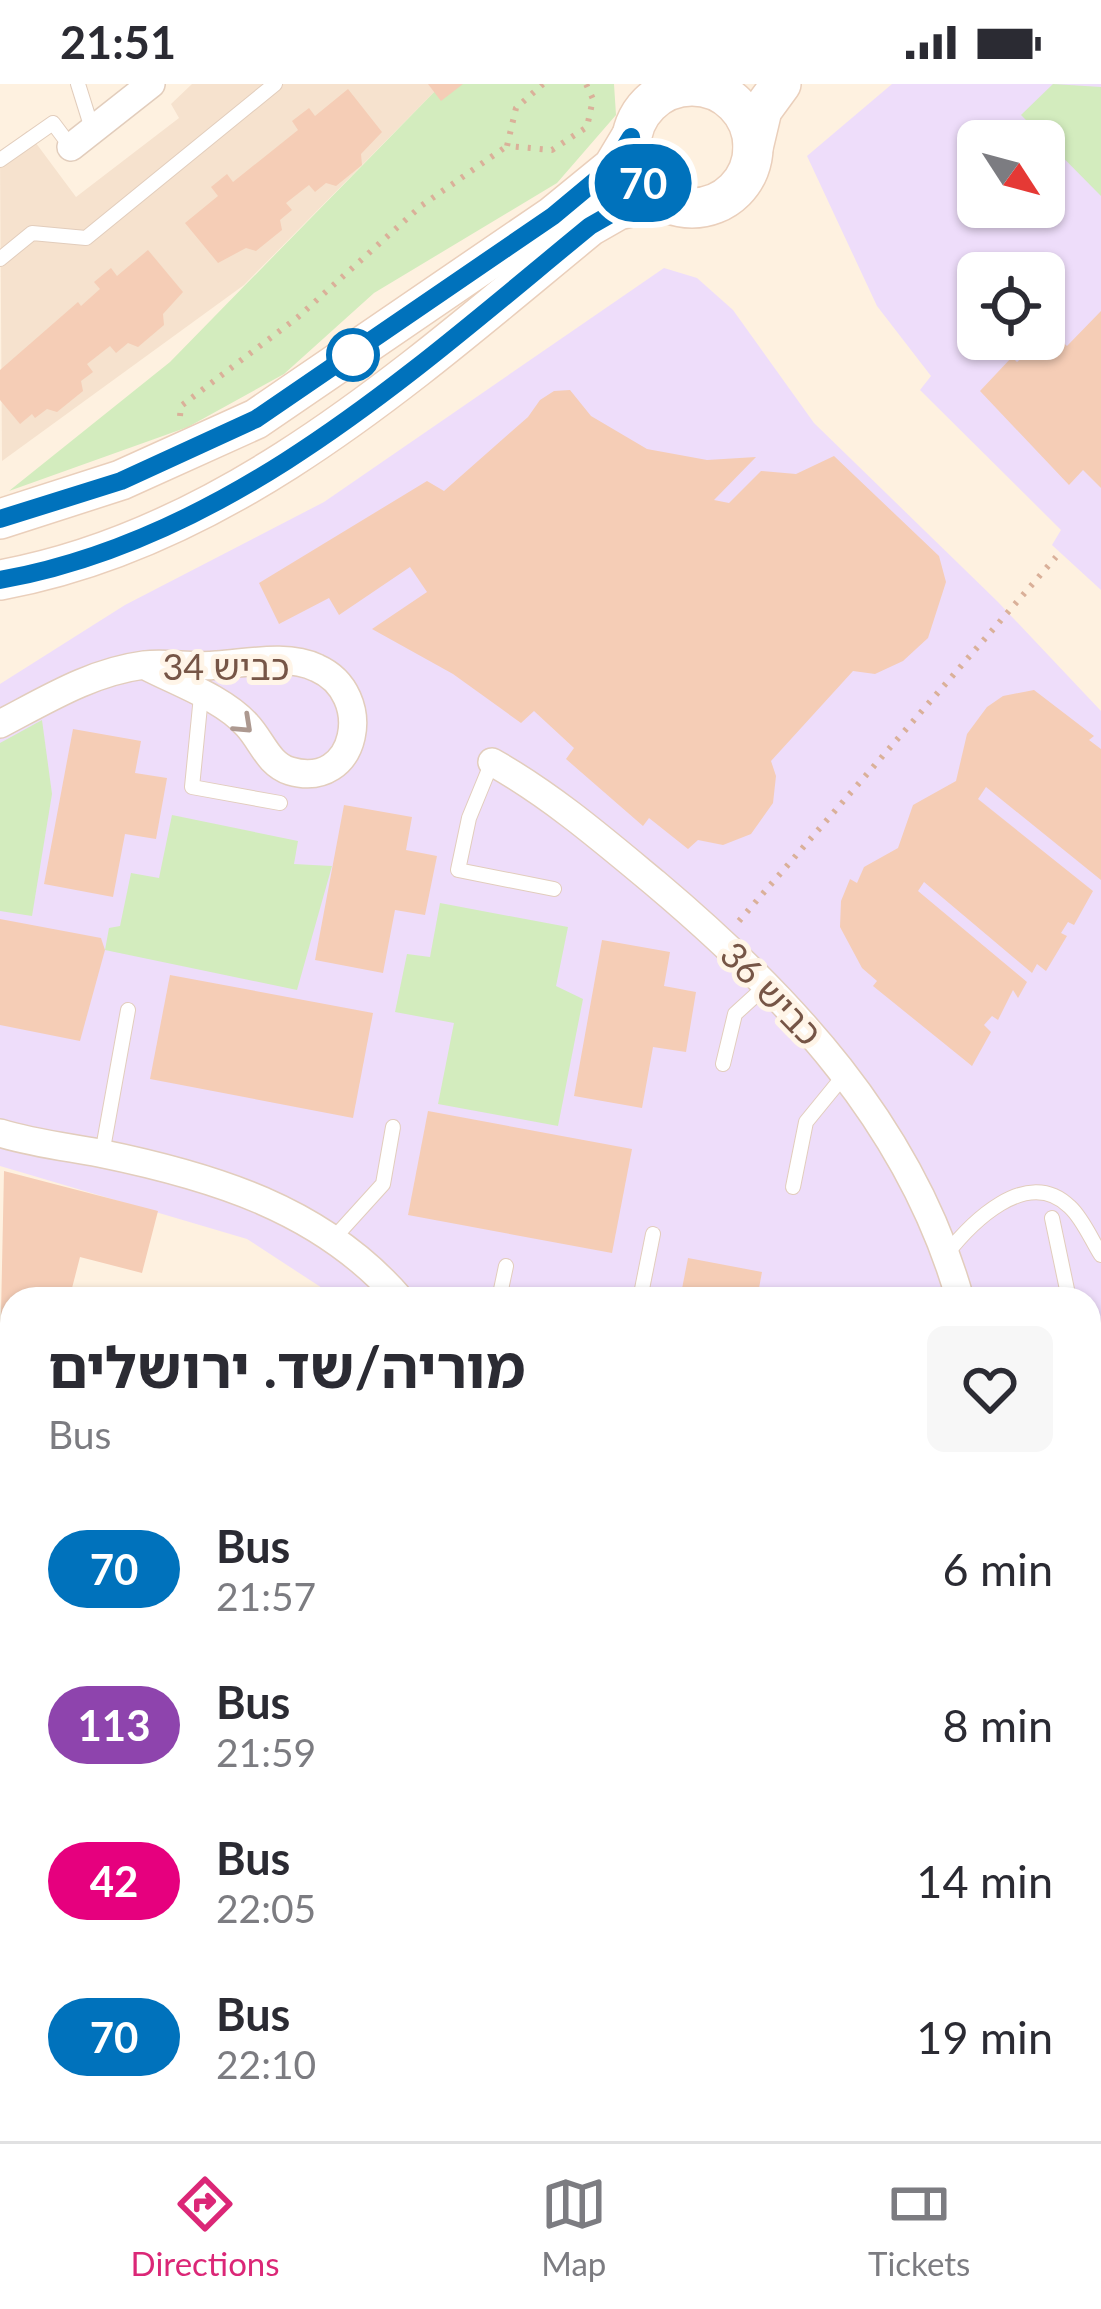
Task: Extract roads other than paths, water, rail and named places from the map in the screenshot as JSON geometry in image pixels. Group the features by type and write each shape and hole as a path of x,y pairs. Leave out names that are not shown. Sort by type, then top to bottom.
{"main road":[{"path":"0,580 42,572 130,540 257,482 390,386 590,226 618,210 660,200 688,208 722,201 749,169 762,110 781,84"},
{"path":"0,519 121,481 256,419 553,216 613,166 642,109 679,87 705,85 742,110 753,148"},
{"path":"642,109 636,173 660,200"}],"street":[{"path":"82,139 151,84"},
{"name":"כביש 34","path":"0,724 80,681 144,665 259,660 317,668 349,698 356,714 353,742 336,764 315,773 289,771 270,759 244,721 144,665"},
{"name":"כביש 36","path":"492,762 578,819 769,983 846,1073 921,1195 956,1287"},
{"path":"0,1133 242,1191 334,1238 387,1287"}],"lane":[{"path":"78,84 82,139"},
{"path":"0,259 32,233 86,238 275,84"},
{"path":"0,160 53,123 82,139"},
{"path":"201,696 191,787 280,803"},
{"path":"492,762 469,818 458,870 554,889"},
{"path":"723,1064 735,1014 769,983"},
{"path":"102,1154 128,1010"},
{"path":"793,1187 806,1122 846,1073"},
{"path":"334,1238 383,1184 392,1127"},
{"path":"944,1256 986,1209 1021,1196 1043,1196 1070,1207 1101,1256"},
{"path":"1052,1218 1066,1287"},
{"path":"642,1287 653,1234"},
{"path":"502,1287 506,1266"}]}
